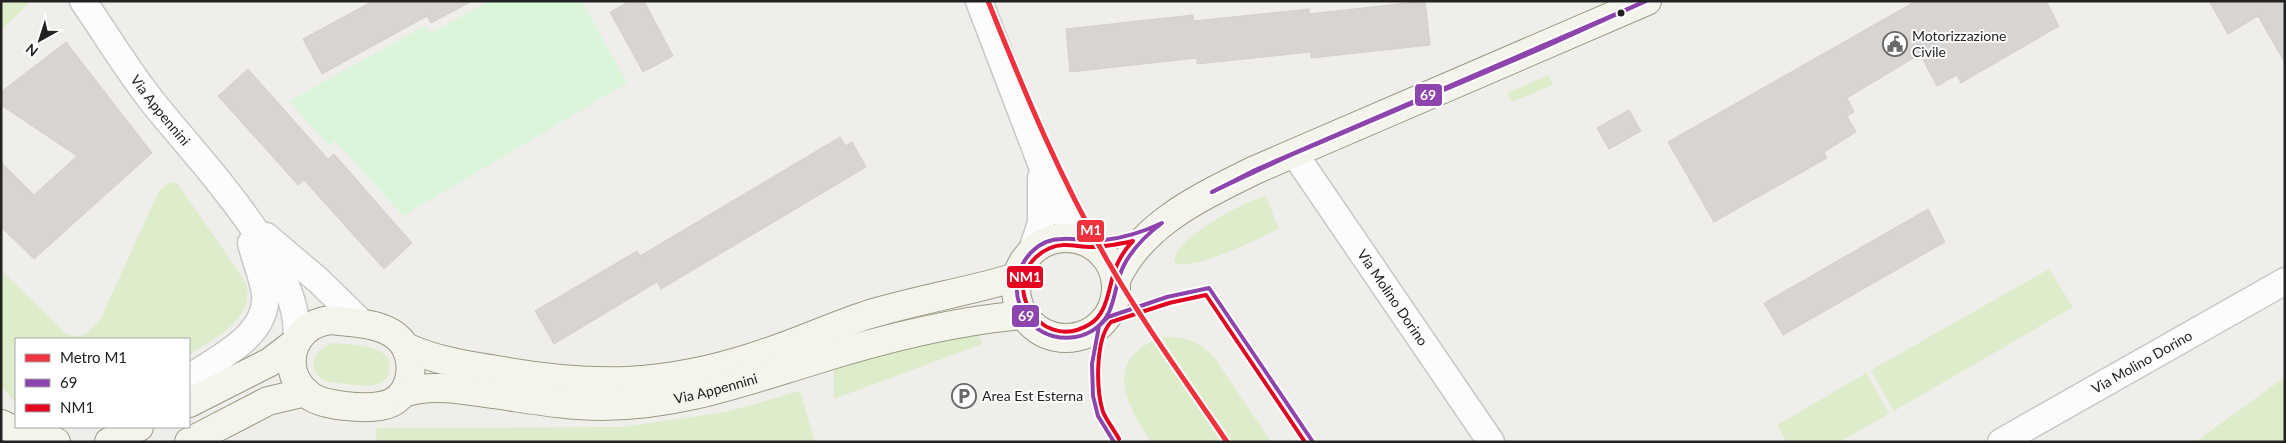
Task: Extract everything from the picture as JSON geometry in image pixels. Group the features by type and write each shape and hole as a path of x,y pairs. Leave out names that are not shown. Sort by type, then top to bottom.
{"street":[{"name":"Via Appennini","path":"83,1 147,95 243,215 285,280 298,329 291,368 295,379 306,392 321,401 373,407 385,406 395,401 403,392 422,388 444,387 560,403 602,406 674,400 749,381 864,345 983,319 1023,315"},
{"path":"979,1 1040,162 1059,206 1083,241"},
{"path":"1083,241 1118,237 1158,225 1223,186 1294,153 1647,1"},
{"name":"Via Molino Dorino","path":"1294,153 1491,442"},
{"path":"1040,162 1042,210 1038,236 1016,277 1016,298 1023,315 1036,329 1054,337 1073,338 1089,333 1100,326 1112,308 1116,280 1128,256 1158,225"},
{"name":"Via Appennini","path":"243,215 319,281 363,324"},
{"name":"Via Appennini","path":"190,377 240,343 253,331 261,318 264,308 264,288 243,215"},
{"path":"1032,250 1051,240 1065,237 1083,241 1098,249 1108,260 1116,280"},
{"name":"Via Appennini","path":"190,402 270,362 320,322 363,324 386,330 397,337 406,347 426,356 448,362 525,375 616,383 649,381 684,376 754,357 867,315 904,304 977,289 1016,277"},
{"name":"Via Molino Dorino","path":"2001,442 2285,281"},
{"path":"403,392 410,380 412,368 406,347"},
{"path":"189,442 280,397 306,392"},
{"path":"222,442 246,413"},
{"path":"1,424 26,435 56,442"},
{"path":"105,441 137,428"}],"green space":[{"path":"1,1 31,1 1,31"},
{"path":"490,1 582,1 627,83 403,216 335,140 329,145 289,101 425,26 430,34"},
{"path":"1549,75 1553,85 1512,102 1507,93"},
{"path":"170,182 178,184 246,283 247,296 245,307 239,317 221,334 190,354 190,338 15,338 15,402 1,386 1,270 65,333 75,336 84,335 100,320 159,191"},
{"path":"1266,196 1279,229 1209,259 1182,264 1174,261 1177,252 1198,231 1228,212"},
{"path":"2049,269 2073,307 1894,411 1871,370"},
{"path":"978,332 982,344 834,399 834,363"},
{"path":"1163,337 1178,337 1197,343 1214,357 1271,442 1151,442 1133,412 1124,383 1126,369 1132,357 1144,346"},
{"path":"332,343 370,347 384,354 389,359 387,377 383,382 371,385 336,383 323,380 316,373 313,363 318,353"},
{"path":"1866,373 1889,414 1839,442 1787,442 1777,425"},
{"path":"2285,377 2285,442 2195,442"},
{"path":"800,391 815,442 377,442 375,428 622,427 726,412"}],"building":[{"path":"373,1 472,1 431,23 427,16 322,74 303,39"},
{"path":"630,1 644,1 673,56 643,72 610,12"},
{"path":"1425,1 1430,45 1311,58 1311,52 1197,64 1197,58 1070,72 1066,29 1193,15 1194,21 1309,9 1309,14"},
{"path":"1916,1 2046,1 2059,26 1961,83 1957,75 1937,86 1920,54 1847,98 1854,112 1847,116 1856,132 1824,152 1827,158 1714,222 1668,142"},
{"path":"2209,1 2285,1 2285,63 2258,16 2228,34"},
{"path":"66,42 152,153 34,259 1,227 1,162 34,195 77,156 1,105 1,92"},
{"path":"248,69 328,159 334,154 412,243 384,269 304,180 298,185 218,96"},
{"path":"1629,110 1641,131 1609,149 1597,128"},
{"path":"840,137 846,146 852,142 866,167 661,289 657,282 554,344 535,311 637,251 640,256"},
{"path":"1928,209 1945,242 1783,335 1764,303"}],"metro line":[{"name":"M1","path":"988,1 1044,135 1092,233 1137,310 1227,442"}],"transit line":[{"name":"69","path":"1212,192 1255,170 1646,1"},
{"name":"69","path":"1212,192 1291,155 1538,50 1646,1"},
{"name":"69","path":"1162,223 1140,242 1131,253 1119,277 1109,312 1095,329 1086,334 1064,338 1043,332 1026,317 1018,300 1017,282 1019,274 1026,258 1045,242 1067,239 1098,240 1119,238 1141,232 1162,223"},
{"name":"NM1","path":"1133,241 1123,253 1113,274 1101,313 1090,324 1071,331 1053,330 1039,321 1029,308 1024,292 1025,275 1033,260 1050,248 1065,245 1102,246 1133,241"},
{"name":"69","path":"1114,442 1098,416 1093,396 1092,364 1099,326 1108,317 1167,297 1209,288 1313,442"},
{"name":"NM1","path":"1119,439 1103,412 1099,391 1098,365 1102,340 1106,330 1111,322 1169,303 1206,295 1305,442"}],"place":[{"name":"Motorizzazione Civile","path":"1895,44"},
{"name":"Area Est Esterna","path":"964,396"}]}
